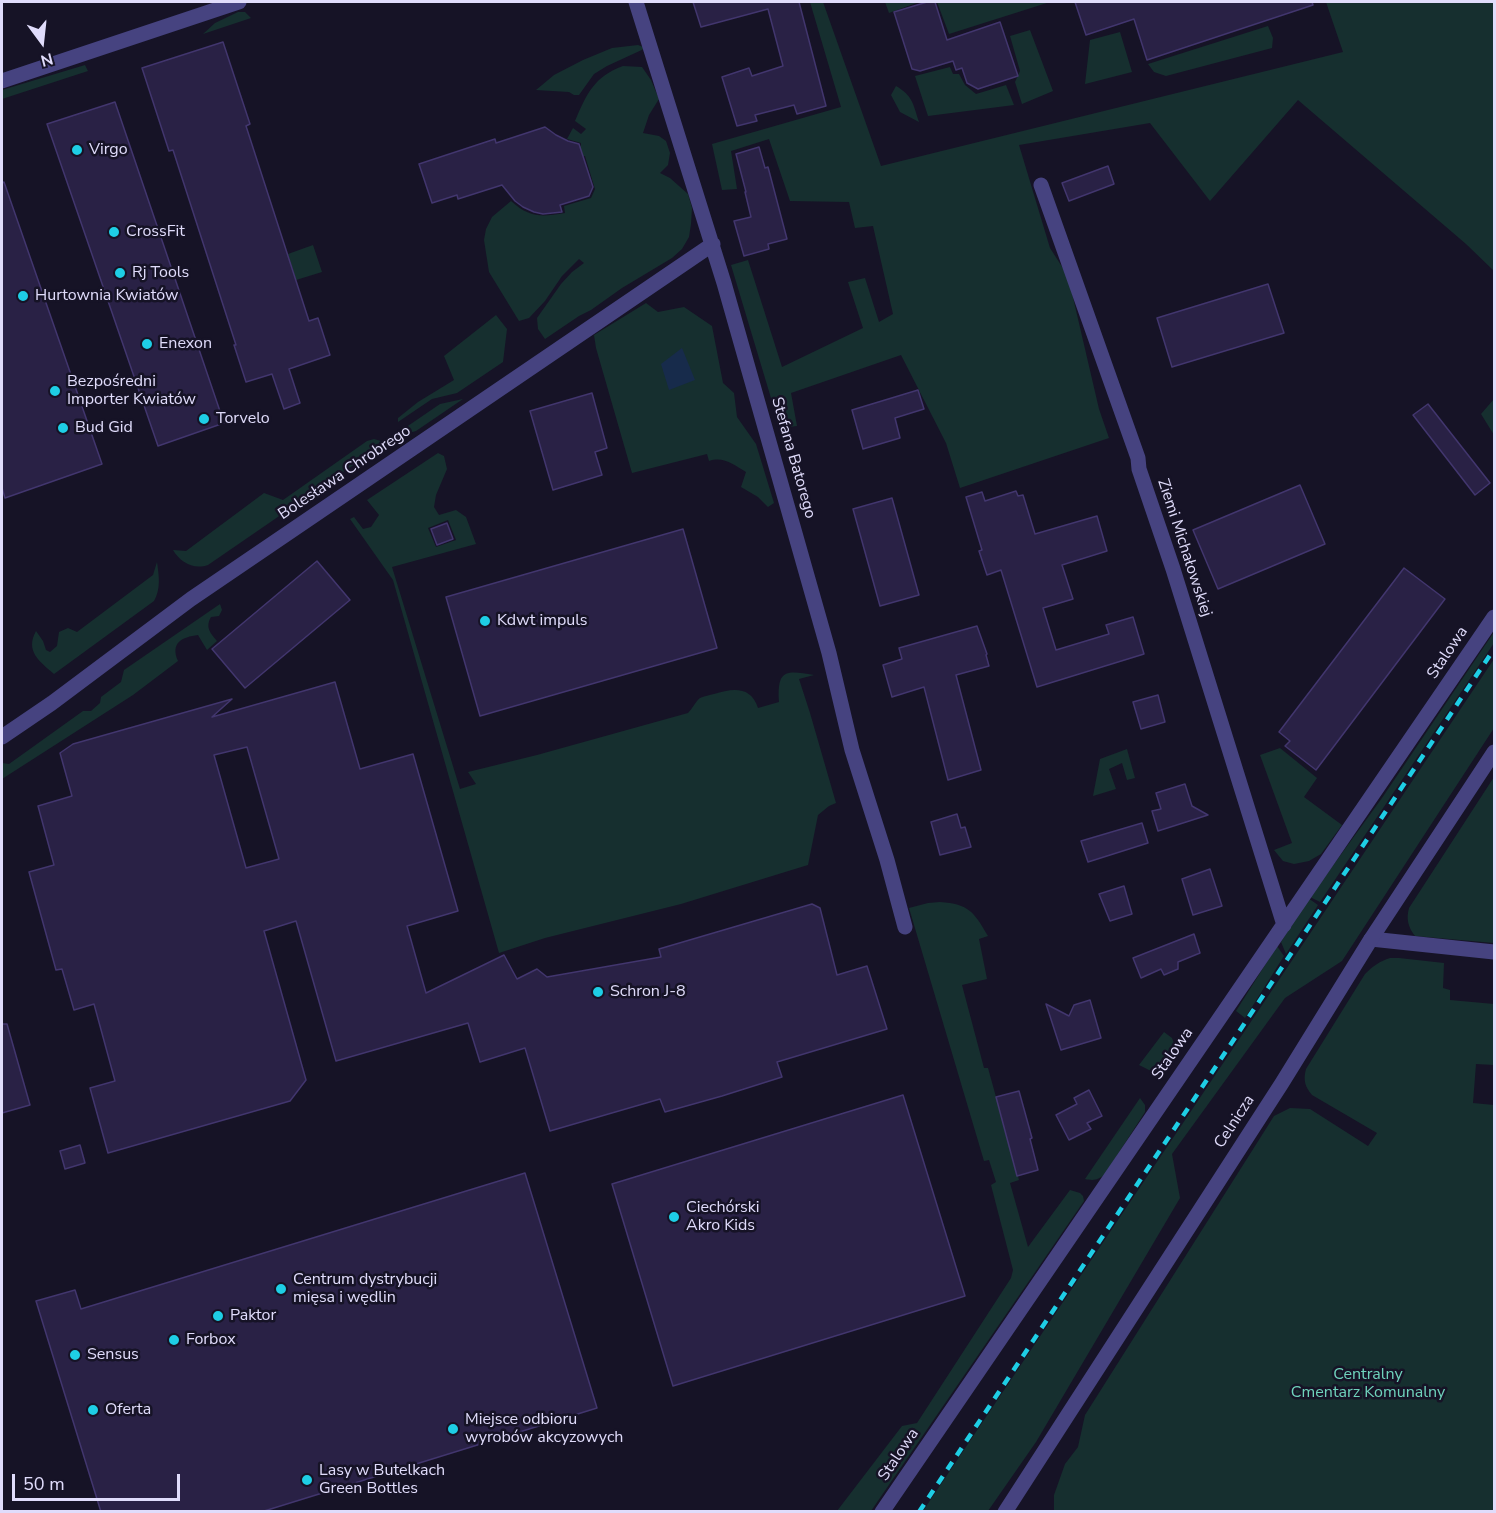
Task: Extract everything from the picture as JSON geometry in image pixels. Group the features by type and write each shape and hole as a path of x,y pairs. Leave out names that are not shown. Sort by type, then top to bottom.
{"street":[{"path":"2,81 239,2"},
{"name":"Stefana Batorego","path":"636,2 713,244 829,653 852,750 887,860 905,927"},
{"name":"Ziemi Michałowskiej","path":"1041,185 1138,458 1138,469 1173,569 1284,925"},
{"name":"Bolesława Chrobrego","path":"2,737 52,703 191,598 713,244"},
{"name":"Stalowa","path":"882,1512 1494,617"},
{"name":"Celnicza","path":"1005,1512 1282,1083 1371,939 1494,752"},
{"path":"1371,939 1494,952"}],"green space":[{"path":"810,2 823,2 881,166 1343,52 1326,2 1494,2 1494,271 1466,244 1298,100 1210,201 1150,123 1019,145 1050,248 1068,276 1099,409 1109,438 960,488 946,443 901,355 791,393 797,426 780,428 731,265 748,260 782,367 863,328 848,282 865,278 879,322 893,314 873,226 855,228 849,202 790,201 769,139 731,151 737,189 722,190 712,144 841,107"},
{"path":"885,2 919,2 889,13"},
{"path":"937,2 1050,2 949,34"},
{"path":"238,12 245,12 251,18 203,34 215,23"},
{"path":"1268,26 1273,38 1272,48 1166,76 1154,72 1148,64"},
{"path":"1030,30 1053,91 1022,104 1015,82 1020,71 1010,36"},
{"path":"1120,32 1132,72 1085,84 1090,40"},
{"path":"638,45 646,48 594,74 579,95 569,92 536,90 554,75 583,60 612,48"},
{"path":"85,65 88,71 2,99 2,90"},
{"path":"623,66 642,67 651,80 659,99 649,115 643,133 659,136 666,141 670,153 668,165 660,173 670,178 688,194 692,208 689,237 682,249 672,258 545,339 538,329 537,318 561,284 584,263 579,259 562,276 545,301 529,318 519,321 489,272 484,240 486,229 492,217 511,201 524,211 536,215 549,215 565,213 564,206 591,198 595,189 585,156 582,156 579,147 581,143 567,139 573,128 581,134 586,129 575,121 583,102 593,87 605,75"},
{"path":"950,67 953,74 959,74 965,85 976,94 1006,85 1014,105 928,116 915,76"},
{"path":"896,86 909,97 919,122 900,112 891,95"},
{"path":"313,245 322,272 296,280 288,254"},
{"path":"646,303 658,312 684,307 712,326 723,383 734,393 737,417 756,444 774,503 768,507 758,497 741,487 746,472 724,460 709,461 707,454 632,473 594,335"},
{"path":"496,315 507,329 503,362 457,393 432,399 398,422 398,418 418,402 454,380 444,356"},
{"path":"463,399 416,431 409,433 402,430 440,404"},
{"path":"1494,399 1494,435 1481,414"},
{"path":"374,439 384,444 208,565 192,566 179,558 173,550 186,551 264,493 283,500 367,441"},
{"path":"438,453 444,456 447,469 436,495 434,507 439,515 456,510 466,517 476,544 392,567 460,789 476,784 468,772 688,713 700,698 705,696 740,690 751,696 758,708 779,702 780,684 785,675 796,673 814,675 799,679 836,803 818,815 808,865 681,904 545,938 499,953 393,580 350,519 354,517 363,529 371,527 379,515 367,500","holes":["448,520 456,540 436,547 428,528"]},
{"path":"157,562 159,587 154,601 54,674 35,655 32,644 36,631 46,650 50,652 57,646 59,632 68,628 77,632 153,575"},
{"path":"220,604 222,610 219,616 211,617 208,624 210,633 217,641 207,650 198,635 183,639 177,645 178,661 133,695 2,779 2,763 9,764 83,711 91,711 100,703 101,697 121,682 124,670"},
{"path":"1494,632 1494,643 1320,902 1310,897 1382,798"},
{"path":"1494,659 1494,728 1342,961 1285,998 1172,1154 1180,1198 1036,1442 988,1511 923,1511"},
{"path":"1280,748 1317,778 1304,797 1342,825 1321,854 1309,861 1294,864 1283,861 1274,850 1292,843 1260,755"},
{"path":"1127,749 1135,778 1127,780 1122,763 1109,769 1116,789 1093,796 1100,759"},
{"path":"1494,777 1494,943 1415,936 1408,923 1409,908"},
{"path":"1308,898 1318,905 1286,954 1281,942"},
{"path":"940,902 958,905 970,911 988,936 979,939 987,979 962,985 984,1068 988,1068 1019,1180 1010,1183 1028,1247 1070,1190 1080,1193 1084,1201 871,1511 837,1511 902,1426 917,1423 1011,1278 1013,1270 991,1185 996,1182 989,1160 984,1161 909,908"},
{"path":"1277,946 1284,956 1245,1018 1236,1011"},
{"name":"Centralny Cmentarz Komunalny","path":"1390,958 1444,963 1443,988 1450,990 1450,1000 1494,1004 1494,1065 1476,1064 1473,1103 1494,1105 1494,1511 1054,1511 1054,1495 1065,1464 1078,1447 1085,1415 1274,1116 1290,1108 1310,1109 1368,1146 1377,1133 1312,1095 1306,1086 1305,1077 1306,1069 1365,974 1377,964"},
{"path":"1164,1032 1172,1038 1175,1046 1169,1058 1160,1067 1151,1071 1139,1065"},
{"path":"1140,1098 1145,1105 1145,1112 1105,1174 1096,1180 1085,1179"}],"water":[{"path":"682,348 695,380 669,390 661,364"}],"building":[{"path":"693,2 799,2 826,106 797,114 794,105 755,115 757,121 737,126 722,77 749,68 752,76 783,66 768,9 701,27"},
{"path":"927,2 935,2 947,40 1000,22 1018,76 978,89 967,83 962,68 956,70 953,61 920,71 912,69 894,12"},
{"path":"1075,2 1312,2 1313,5 1147,60 1134,19 1086,35"},
{"path":"223,42 250,124 246,126 309,321 318,318 330,355 289,369 300,403 284,409 272,374 246,382 173,150 169,151 142,68"},
{"path":"115,102 224,423 158,446 47,124"},
{"path":"545,127 568,141 579,144 593,187 589,196 560,205 562,212 543,214 523,207 502,185 458,199 457,195 432,203 419,164 495,139 496,143"},
{"path":"759,147 765,168 768,167 787,239 768,244 769,249 744,256 734,221 751,217 736,154"},
{"path":"1108,166 1114,184 1069,201 1062,183"},
{"path":"4,182 102,464 5,498 2,488 2,183"},
{"path":"1268,284 1284,333 1172,367 1157,318"},
{"path":"918,390 924,409 895,418 900,438 863,449 852,410"},
{"path":"592,393 607,448 595,452 602,475 553,490 530,411"},
{"path":"1428,404 1490,483 1475,495 1413,415"},
{"path":"1300,485 1325,544 1218,589 1193,530"},
{"path":"1016,491 1018,496 1023,495 1035,534 1097,516 1107,551 1062,565 1073,599 1043,608 1056,650 1109,634 1106,625 1133,617 1144,654 1037,687 1001,570 987,575 966,497 982,492 985,501"},
{"path":"892,498 919,595 880,606 853,509"},
{"path":"447,523 453,539 437,545 431,529"},
{"path":"683,529 717,648 480,716 446,597"},
{"path":"317,561 350,600 245,688 212,649"},
{"path":"1404,568 1445,599 1316,770 1285,746 1290,741 1279,732"},
{"path":"977,626 989,666 956,675 981,770 948,780 924,687 892,697 883,665 902,659 899,648"},
{"path":"335,682 360,769 413,754 458,911 407,926 426,993 504,955 517,979 537,969 547,977 661,957 659,949 812,904 820,908 837,975 867,966 887,1029 777,1062 782,1077 722,1096 665,1112 660,1099 550,1131 525,1048 480,1062 468,1023 336,1061 296,921 264,931 306,1080 290,1101 108,1153 90,1088 115,1081 94,1004 74,1010 62,969 56,970 29,872 54,865 38,806 72,796 60,753 73,744 232,699 212,717","holes":["247,747 279,859 246,868 214,755"]},
{"path":"1158,695 1165,722 1141,729 1133,702"},
{"path":"1185,784 1192,806 1208,815 1158,831 1152,811 1161,809 1156,793"},
{"path":"957,814 961,828 965,827 971,847 940,855 931,822"},
{"path":"1142,823 1148,843 1088,862 1081,841"},
{"path":"1210,869 1222,906 1193,915 1182,879"},
{"path":"1124,886 1132,914 1110,921 1099,894"},
{"path":"1194,934 1200,953 1178,962 1178,969 1164,975 1161,969 1141,978 1133,958"},
{"path":"1090,1000 1101,1038 1061,1050 1046,1004 1069,1016 1074,1005"},
{"path":"2,1024 7,1024 30,1105 2,1113"},
{"path":"1089,1090 1102,1116 1087,1123 1091,1129 1069,1140 1056,1115 1077,1104 1074,1098"},
{"path":"1019,1091 1038,1170 1017,1176 996,1097"},
{"path":"903,1095 965,1296 673,1386 612,1184"},
{"path":"80,1145 85,1163 65,1169 60,1151"},
{"path":"525,1173 597,1408 261,1512 101,1512 36,1301 75,1290 81,1309"}],"railway":[{"path":"919,1512 1494,649"}],"place":[{"name":"Virgo","path":"77,150"},
{"name":"CrossFit","path":"114,232"},
{"name":"Rj Tools","path":"120,273"},
{"name":"Hurtownia Kwiatów","path":"23,296"},
{"name":"Enexon","path":"147,344"},
{"name":"Bezpośredni Importer Kwiatów","path":"55,391"},
{"name":"Torvelo","path":"204,419"},
{"name":"Bud Gid","path":"63,428"},
{"name":"Kdwt impuls","path":"485,621"},
{"name":"Schron J-8","path":"598,992"},
{"name":"Ciechórski Akro Kids","path":"674,1217"},
{"name":"Centrum dystrybucji mięsa i wędlin","path":"281,1289"},
{"name":"Paktor","path":"218,1316"},
{"name":"Forbox","path":"174,1340"},
{"name":"Sensus","path":"75,1355"},
{"name":"Oferta","path":"93,1410"},
{"name":"Miejsce odbioru wyrobów akcyzowych","path":"453,1429"},
{"name":"Lasy w Butelkach Green Bottles","path":"307,1480"}]}
